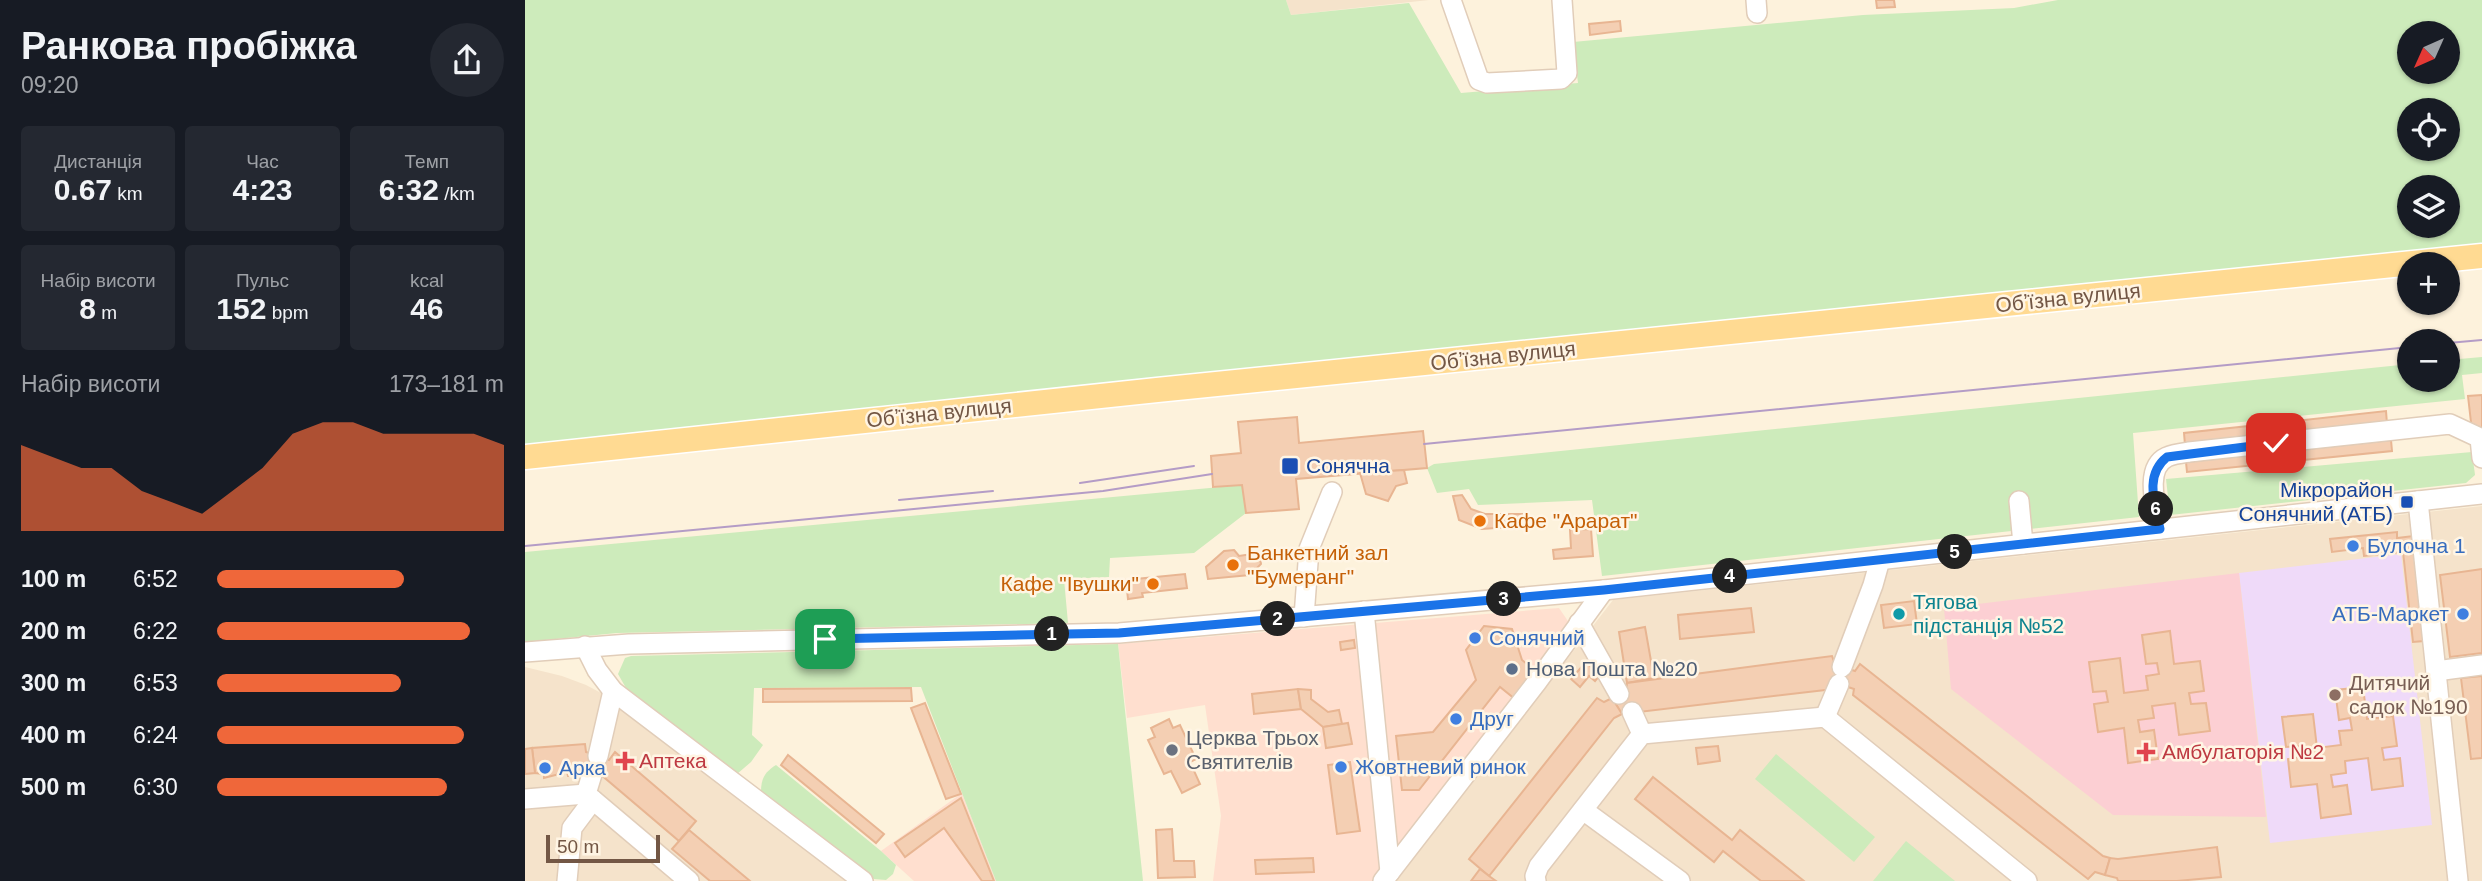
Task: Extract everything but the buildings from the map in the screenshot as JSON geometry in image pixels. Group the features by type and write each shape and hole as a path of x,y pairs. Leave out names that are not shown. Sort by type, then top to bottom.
{"main road":[{"name":"Обʼїзна вулиця","path":"525,457 2482,256"}],"street":[{"path":"1451,0 1479,80 1487,83 1561,79 1565,76 1567,73 1562,0"},
{"path":"2160,529 2152,485 2159,463 2167,457 2189,452 2450,424 2480,438 2482,458"},
{"path":"1304,617 1309,549 1332,492"},
{"path":"525,652 585,646 1119,633 1604,590 2482,494"},
{"path":"2019,501 2023,544"},
{"path":"2419,501 2458,881"},
{"path":"1825,717 1880,560"},
{"path":"1387,877 1529,693 1604,590"},
{"path":"1364,611 1387,877"},
{"path":"1579,623 1619,694"},
{"path":"585,646 597,670 613,691 863,881"},
{"path":"2436,671 2482,665"},
{"path":"568,881 572,828 590,797 595,764 613,691"},
{"path":"1632,712 1642,734"},
{"path":"1536,881 1539,866 1642,734 1825,717 2027,881"},
{"path":"525,799 590,797 689,881"},
{"path":"1583,810 1681,881"}],"shaded area":[{"path":"1286,0 1429,0 1291,15"},
{"path":"2482,506 2482,881 1395,881 1613,600"},
{"name":"Дитячий садок №190","path":"2401,554 2432,825 2270,843 2239,573"},
{"name":"Амбулаторія №2","path":"2239,573 2266,817 2113,815 1951,689 1944,608"},
{"name":"Жовтневий ринок","path":"1559,608 1572,627 1379,881 1213,881 1221,816 1205,705 1127,718 1118,644"},
{"path":"525,667 562,676 603,694 850,881 525,881"},
{"path":"962,793 996,881 914,881 881,851"}],"green space":[{"path":"525,0 1286,0 1291,15 1409,3 1461,93 1578,83 1573,42 1863,15 2014,8 2058,0 2482,0 2482,256 2460,258 2460,252 2397,252 2397,265 525,457"},
{"path":"2482,357 2482,373 2462,375 2465,399 2133,433 2139,517 1602,576 1592,500 1478,505 1469,489 1437,493 1427,468 1434,464 2397,365 2397,392 2460,392 2460,359"},
{"path":"2472,452 2475,475 2466,483 2170,515 2166,479"},
{"path":"1242,485 1246,513 1194,553 1110,558 1109,577 1064,579 1068,623 617,633 525,642 525,552"},
{"path":"1118,644 1143,881 996,881 921,687 754,688 752,735 763,745 751,762 737,774 630,695 618,674 625,658 631,656"},
{"path":"1776,754 1875,837 1854,862 1755,779"},
{"path":"776,765 881,851 896,865 893,874 886,880 874,879 764,796 761,792 763,779"},
{"path":"1906,841 1955,881 1873,881"}],"tram line":[{"path":"2460,342 2482,340"},
{"path":"1424,444 2397,348"},
{"path":"1080,483 1194,466"},
{"path":"525,546 1103,491 1212,474"},
{"path":"899,500 993,491"}],"place":[{"name":"Сонячна","path":"1290,466"},
{"name":"Мікрорайон Сонячний (АТБ)","path":"2407,502"},
{"name":"Кафе \"Арарат\"","path":"1480,521"},
{"name":"Булочна 1","path":"2353,546"},
{"name":"Банкетний зал \"Бумеранг\"","path":"1233,565"},
{"name":"Кафе \"Івушки\"","path":"1153,584"},
{"name":"Тягова підстанція №52","path":"1899,614"},
{"name":"АТБ-Маркет","path":"2463,614"},
{"name":"Сонячний","path":"1475,638"},
{"name":"Нова Пошта №20","path":"1512,669"},
{"name":"Дитячий садок №190","path":"2335,695"},
{"name":"Друг","path":"1456,719"},
{"name":"Церква Трьох Святителів","path":"1172,750"},
{"name":"Амбулаторія №2","path":"2146,752"},
{"name":"Аптека","path":"625,761"},
{"name":"Жовтневий ринок","path":"1341,767"},
{"name":"Арка","path":"545,768"}],"route":[{"path":"825,639 1119,633 1604,590 2160,529 2152,485 2159,463 2167,457 2189,452 2276,443"}]}
